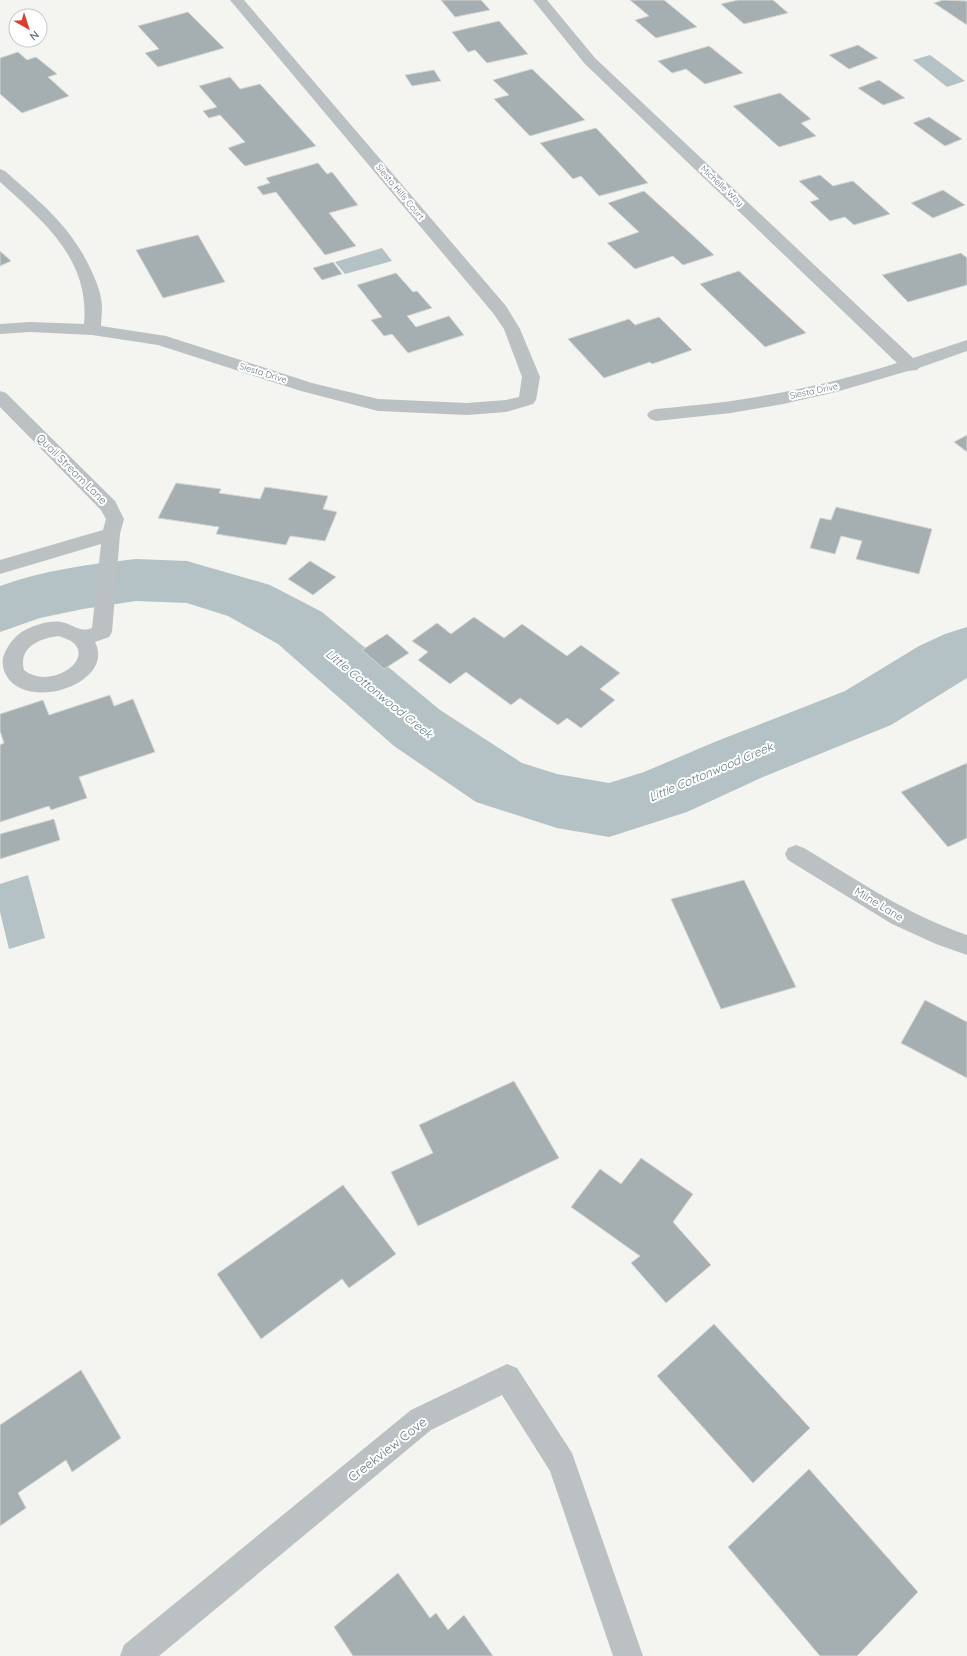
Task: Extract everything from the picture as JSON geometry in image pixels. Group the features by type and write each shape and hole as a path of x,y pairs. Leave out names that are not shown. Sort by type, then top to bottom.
{"street":[{"name":"Siesta Hills Court","path":"237,0 500,310 512,329 531,377 526,400"},
{"name":"Michelle Way","path":"540,0 590,61 911,366"},
{"path":"0,174 52,221 66,238 78,258 90,286 94,307 92,330"},
{"name":"Siesta Drive","path":"0,329 30,327 92,330 160,340 307,387 378,405 467,409 506,406 526,400"},
{"name":"Siesta Drive","path":"656,415 755,404 834,387 911,366 967,345"},
{"name":"Quail Stream Lane","path":"0,397 108,506 115,519 111,534 108,558 102,632 83,639"},
{"path":"0,567 111,534"},
{"name":"Milne Lane","path":"796,854 903,918 945,939 967,945"},
{"name":"Creekview Cove","path":"135,1656 421,1420 507,1378 562,1463 628,1656"}],"shaded area":[{"path":"930,55 965,81 947,87 913,60"},
{"path":"382,248 392,261 345,274 335,262"},
{"path":"28,875 45,938 9,949 0,912 0,884"}],"building":[{"path":"441,0 481,0 490,10 455,17"},
{"path":"630,0 664,0 697,27 656,38 635,20 649,16"},
{"path":"738,0 773,0 788,13 744,24 721,4"},
{"path":"943,0 967,1 967,25 934,3"},
{"path":"188,12 224,48 158,67 145,53 159,49 138,26"},
{"path":"499,21 528,54 487,63 475,50 468,52 452,32"},
{"path":"858,45 878,58 849,69 829,55"},
{"path":"709,46 743,73 705,84 686,69 672,73 658,61"},
{"path":"18,52 27,60 36,57 57,74 48,77 69,96 22,113 0,94 0,58"},
{"path":"532,69 585,120 530,136 494,99 509,95 493,80"},
{"path":"434,70 441,81 412,86 405,75"},
{"path":"230,77 240,89 260,84 316,146 245,166 228,148 245,142 220,115 209,118 203,111 217,107 199,86"},
{"path":"879,80 905,98 883,105 858,88"},
{"path":"780,93 811,119 801,123 816,136 779,147 733,106"},
{"path":"929,117 962,139 945,146 913,123"},
{"path":"596,128 648,183 599,196 581,176 573,179 540,143"},
{"path":"318,163 327,174 332,172 358,205 329,213 356,246 325,255 276,192 263,195 257,187 270,183 266,178"},
{"path":"820,175 833,186 853,181 890,214 854,225 845,217 830,221 810,202 819,199 799,181"},
{"path":"943,190 965,205 933,218 911,203"},
{"path":"644,191 714,255 683,265 673,256 635,269 607,243 639,232 608,203"},
{"path":"198,235 225,282 163,298 136,250"},
{"path":"0,251 11,261 0,266"},
{"path":"961,253 967,258 967,285 908,302 882,275"},
{"path":"333,262 342,274 322,280 313,268"},
{"path":"739,271 806,333 765,347 700,284"},
{"path":"396,273 413,292 417,291 432,308 407,316 416,327 449,316 464,335 408,353 392,334 384,336 371,320 382,317 357,285"},
{"path":"659,317 692,350 652,364 650,362 604,378 568,339 629,319 635,325"},
{"path":"967,435 967,452 954,442"},
{"path":"176,483 221,489 219,493 260,499 265,487 328,496 323,509 337,512 325,541 290,536 286,545 216,534 219,527 158,518"},
{"path":"836,507 932,529 919,574 856,559 862,541 841,536 835,554 810,548 820,518 831,520"},
{"path":"310,561 336,577 313,595 288,579"},
{"path":"474,617 504,638 522,624 567,656 581,645 620,673 600,689 615,700 581,728 567,718 558,725 520,698 511,705 466,672 450,684 418,660 428,652 412,641 437,623 451,634"},
{"path":"387,634 409,653 384,669 362,650"},
{"path":"110,695 114,706 133,699 155,752 79,777 87,798 51,810 49,806 0,822 0,745 4,743 0,731 0,714 43,700 49,715"},
{"path":"967,763 967,838 948,847 901,792"},
{"path":"54,819 60,840 0,859 0,834"},
{"path":"744,880 796,987 721,1009 671,899"},
{"path":"925,1000 967,1022 967,1078 901,1043"},
{"path":"514,1081 559,1158 418,1226 391,1172 433,1153 419,1125"},
{"path":"641,1158 693,1194 673,1222 711,1265 666,1303 631,1263 640,1256 571,1207 600,1169 621,1184"},
{"path":"343,1185 396,1254 349,1288 342,1279 261,1339 217,1274"},
{"path":"714,1324 810,1428 753,1483 657,1376"},
{"path":"81,1370 121,1438 72,1472 66,1460 18,1493 26,1508 0,1526 0,1425"},
{"path":"809,1469 918,1592 857,1656 820,1656 728,1547"},
{"path":"398,1573 430,1618 436,1613 448,1630 464,1615 493,1656 353,1656 334,1627"}],"waterway":[{"name":"Little Cottonwood Creek","path":"0,610 28,599 83,587 136,580 187,582 249,600 300,628 417,728 500,783 557,801 609,810 663,793 740,759 868,708 941,663 967,650"}]}
